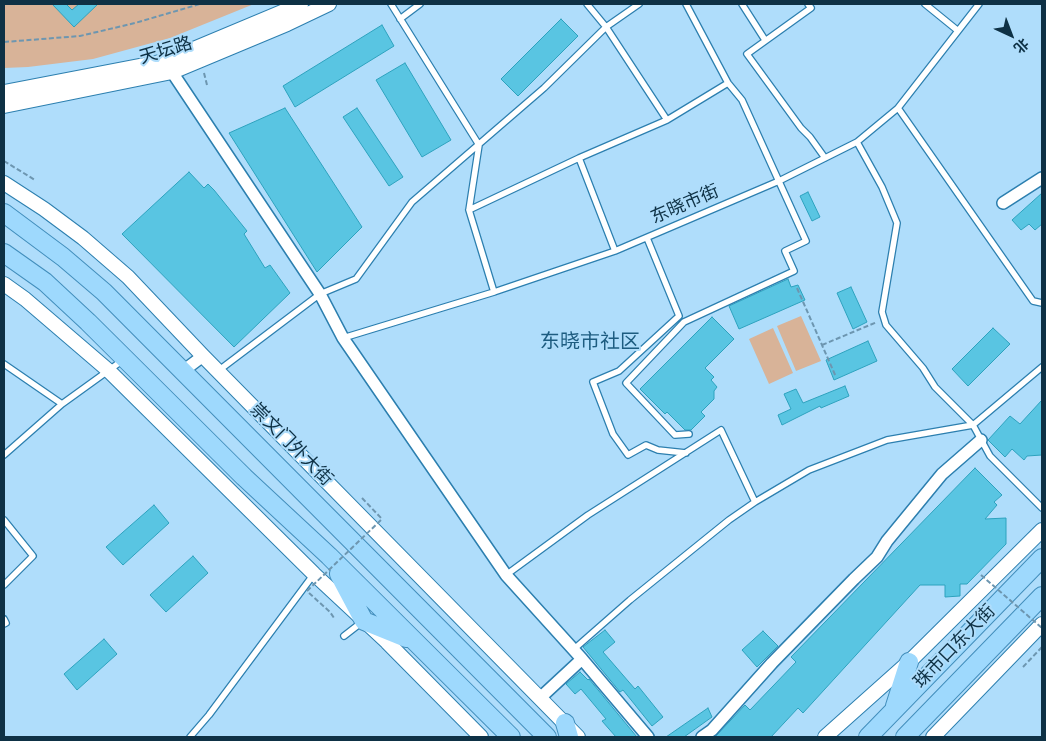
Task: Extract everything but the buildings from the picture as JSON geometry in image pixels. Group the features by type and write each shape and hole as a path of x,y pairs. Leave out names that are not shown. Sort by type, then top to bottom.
{"main road":[{"name":"崇文门外大街","path":"4,213 63,257 104,292 547,737"},
{"path":"4,253 45,282 88,322 244,477 329,556 511,737"},
{"path":"329,556 364,621 414,641"},
{"name":"珠市口东大街","path":"868,737 1042,558"},
{"name":"珠市口东大街","path":"905,737 1042,596"},
{"path":"894,710 909,662"}],"street":[{"name":"天坛路","path":"4,92 165,62 301,4"},
{"name":"天坛路","path":"4,106 172,72 287,24 329,4"},
{"path":"172,72 320,294 343,338 506,575 648,737"},
{"path":"1003,203 1042,178"},
{"name":"崇文门外大街","path":"4,184 44,209 83,238 128,277 203,356 540,698 567,730 578,737"},
{"path":"4,284 25,299 109,371 314,574 388,642 481,737"},
{"path":"183,371 203,356"},
{"path":"702,737 712,730 779,656 854,578 877,557 887,541 942,474 981,440"},
{"name":"珠市口东大街","path":"825,737 909,662 1042,530"},
{"path":"933,737 1042,626"},
{"path":"540,698 582,660"}],"lane":[{"path":"391,4 479,145 469,210 494,292"},
{"path":"400,19 420,4"},
{"path":"587,4 606,27 667,120"},
{"path":"218,371 320,294 356,279 412,202 544,88 606,27 640,4"},
{"path":"686,4 728,83 742,100 806,241 785,251 794,271 684,322 626,384 675,435 689,434"},
{"path":"742,4 765,40"},
{"path":"808,4 811,8 747,54 825,158"},
{"path":"925,4 957,30"},
{"name":"东晓市街","path":"343,338 494,292 615,251 779,181 857,142 898,108 979,4"},
{"path":"469,210 579,158 667,120 728,83"},
{"path":"898,108 1033,301 1042,303"},
{"path":"857,142 882,187 897,223 882,312 886,325 923,368 935,387 973,425 990,456 1042,508"},
{"path":"579,158 615,251"},
{"path":"647,238 679,316 684,322"},
{"path":"679,316 619,371 593,382 613,434 628,455 646,445 658,450 686,452"},
{"path":"4,455 62,404 125,358"},
{"path":"4,364 62,404"},
{"path":"573,650 630,600 729,520 755,502 809,470 886,440 973,425 1042,367"},
{"path":"506,575 588,516 721,430 755,502"},
{"path":"4,520 33,556 4,585"},
{"path":"190,737 209,715 314,574"},
{"path":"4,619 6,623 4,624"},
{"path":"344,636 364,621"}],"path":[{"path":"4,42 80,36 135,23 200,4"},
{"path":"4,161 35,180"},
{"path":"797,288 836,377"},
{"path":"822,345 884,319"},
{"path":"334,618 307,591 382,518 362,498"},
{"path":"980,575 1042,626"},
{"path":"1023,667 1042,647"}],"shaded area":[{"path":"4,4 254,4 170,38 93,59 4,68"},
{"path":"801,316 821,361 796,371 777,326"},
{"path":"773,328 793,373 769,384 749,339"}],"district":[{"name":"东晓市社区","path":"590,343"}]}
